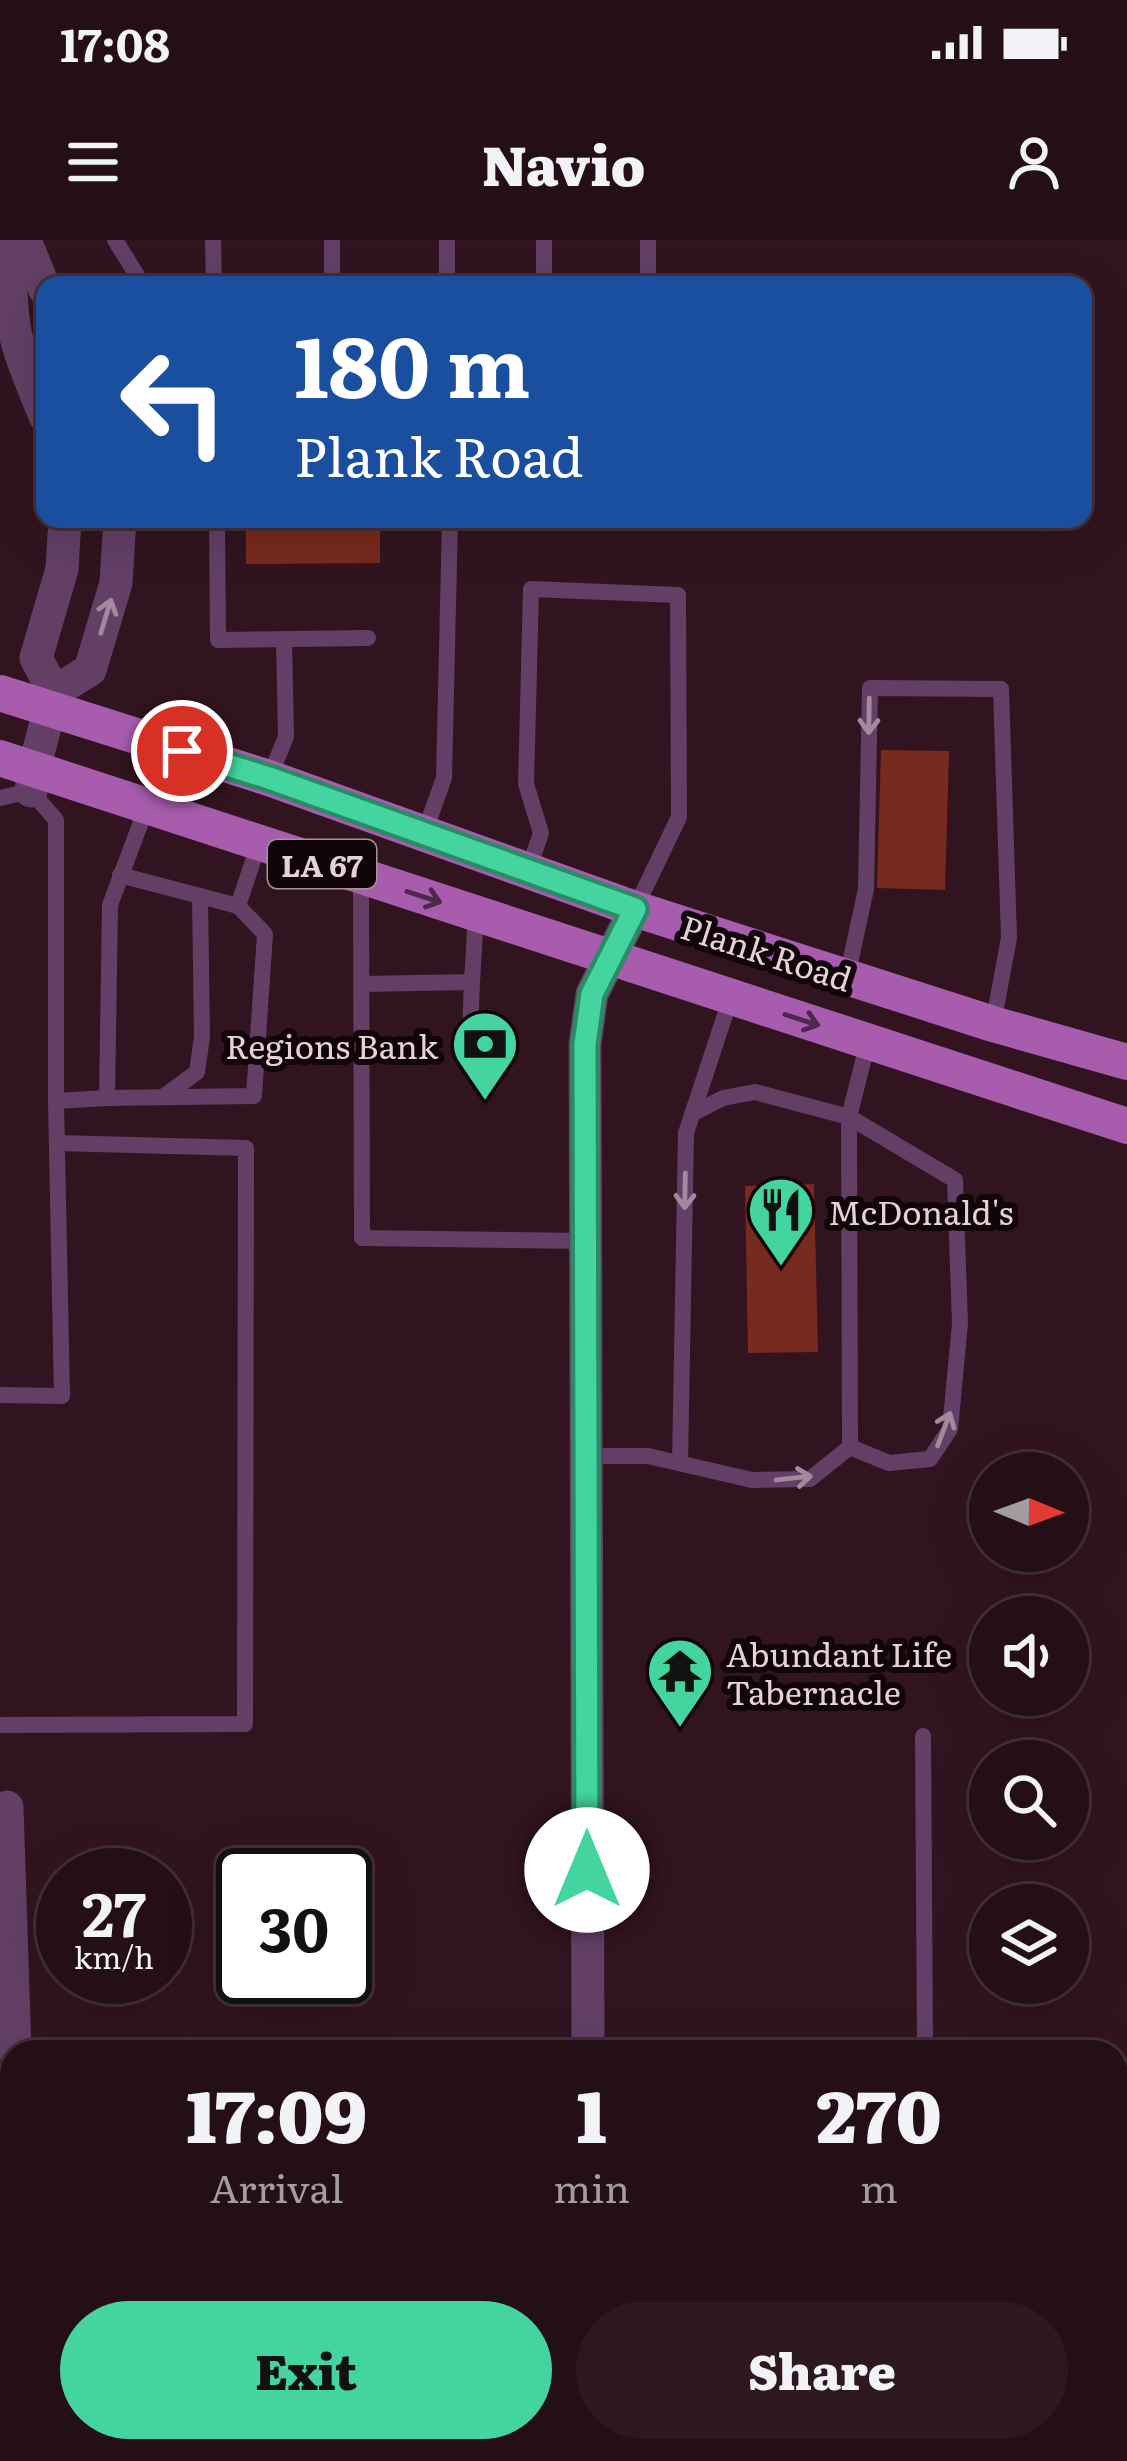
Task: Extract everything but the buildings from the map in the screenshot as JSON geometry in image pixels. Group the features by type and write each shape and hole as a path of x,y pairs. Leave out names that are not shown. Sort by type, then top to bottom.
{"main road":[{"name":"Plank Road","path":"0,693 53,700 635,909 1127,1062"},
{"name":"Plank Road","path":"16,779 147,806 1127,1126"}],"street":[{"path":"12,240 15,326 36,391"},
{"path":"25,240 39,276"},
{"path":"53,700 36,658 62,569 64,528"},
{"path":"16,779 53,700 90,670 116,583 119,528"},
{"path":"588,2040 585,1044 592,994 635,909"},
{"path":"7,1807 6,1990 13,2040"}],"lane":[{"path":"115,240 137,276"},
{"path":"213,240 214,276"},
{"path":"332,240 332,276"},
{"path":"447,240 447,276"},
{"path":"544,240 544,276"},
{"path":"648,240 648,276"},
{"path":"217,528 218,640 368,638"},
{"path":"424,834 444,778 449,528"},
{"path":"528,871 541,833 526,784 531,589 678,595 679,817 635,909"},
{"path":"269,778 286,737 284,639"},
{"path":"847,977 866,890 870,688 1001,688 1010,938 993,1024"},
{"path":"0,1395 62,1396 56,820 16,779"},
{"path":"107,1098 110,905 147,806"},
{"path":"238,905 259,843"},
{"path":"56,1101 254,1096 266,934 238,905 120,875"},
{"path":"361,877 362,1238 586,1241"},
{"path":"162,1098 197,1072 202,1036 200,896"},
{"path":"470,1032 476,914"},
{"path":"362,984 472,982"},
{"path":"680,1463 686,1133 731,997"},
{"path":"850,1447 849,1117 868,1042"},
{"path":"692,1114 723,1098 755,1092 849,1117 955,1180 960,1324 950,1429 930,1459 889,1463 850,1447"},
{"path":"0,1726 245,1724 246,1148 57,1143"},
{"path":"586,1456 648,1456 752,1480 810,1479 850,1447"},
{"path":"923,1736 925,2040"}],"place":[{"name":"Regions Bank","path":"485,1103"},
{"name":"McDonald's","path":"781,1269"},
{"name":"Abundant Life Tabernacle","path":"680,1730"}],"route":[{"path":"182,751 635,909 592,994 585,1044 587,1870"}]}
